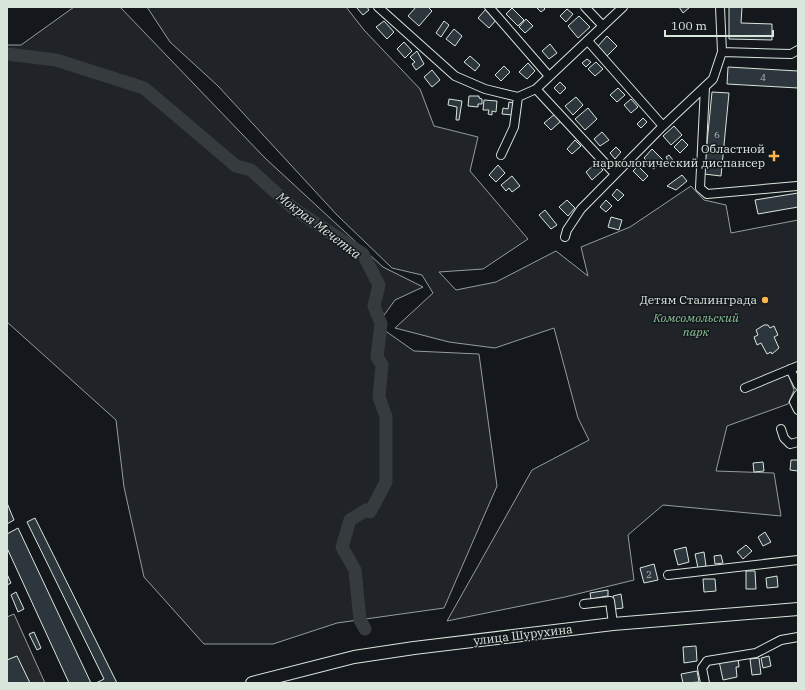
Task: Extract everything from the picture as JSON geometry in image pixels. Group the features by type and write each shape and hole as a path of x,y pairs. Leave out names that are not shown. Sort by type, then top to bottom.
{"highway":[{"name":"улица Шурухина","path":"252,683 354,657 459,642 613,624 798,609"}],"street":[{"path":"378,7 455,76 485,89 518,97 536,89 548,76 588,41 623,7"},
{"path":"489,7 548,76"},
{"path":"585,7 603,26"},
{"path":"565,237 567,230 581,209 663,126 713,79 722,52 720,7"},
{"path":"588,41 663,126"},
{"path":"722,52 791,54 798,50"},
{"path":"705,87 700,188 706,194 796,186"},
{"path":"536,89 615,174"},
{"path":"501,155 514,127 518,97"},
{"path":"745,388 794,368 798,385"},
{"path":"798,395 794,402 798,410"},
{"path":"781,430 784,438 790,444 798,444"},
{"path":"668,575 798,560"},
{"path":"584,604 610,601 613,624"},
{"path":"705,683 702,668 707,661 756,653 781,640 798,637"}],"green space":[{"path":"74,7 120,7 265,158 383,267 423,287 395,300 377,325 414,351 479,354 497,486 444,608 337,623 273,644 204,644 144,577 124,487 116,420 7,322 7,45 21,45"},
{"name":"Комсомольский парк","path":"147,7 346,7 364,30 420,89 434,126 478,137 470,171 528,239 483,269 439,272 456,290 496,282 556,251 588,276 581,247 630,227 691,186 704,200 726,205 731,233 798,220 798,362 786,368 794,390 788,404 727,426 716,471 774,473 781,516 663,505 628,535 634,580 565,597 447,621 532,470 589,440 578,418 554,328 495,348 449,342 395,328 433,293 422,275 392,268 337,215 218,86 170,42"}],"shaded area":[{"path":"14,614 45,683 7,683 7,617"}],"building":[{"path":"356,7 367,7 369,10 363,15"},
{"path":"416,7 428,7 432,11 419,26 408,16"},
{"path":"536,7 543,7 545,9 541,12"},
{"path":"679,7 690,7 683,13"},
{"path":"729,7 742,7 741,23 772,24 772,40 729,39"},
{"path":"512,8 524,20 518,26 506,14"},
{"path":"486,9 497,19 489,28 478,18"},
{"path":"567,9 573,14 566,22 560,16"},
{"path":"579,16 590,27 578,38 568,26"},
{"path":"526,19 533,26 525,33 519,27"},
{"path":"384,21 394,32 387,39 376,27"},
{"path":"444,21 449,25 441,37 436,33"},
{"path":"454,29 462,36 455,46 446,39"},
{"path":"607,36 617,46 607,56 598,46"},
{"path":"404,42 412,51 405,58 397,49"},
{"path":"550,44 557,53 549,59 542,51"},
{"path":"417,51 424,64 416,70 412,64 415,62 410,57"},
{"path":"470,56 480,65 475,71 464,62"},
{"path":"587,59 591,62 586,67 582,63"},
{"path":"596,62 603,69 595,76 588,69"},
{"path":"528,63 535,71 527,79 519,72"},
{"path":"504,66 510,72 501,81 495,75"},
{"path":"728,67 798,71 798,88 727,84"},
{"path":"432,70 440,80 432,87 424,77"},
{"path":"560,82 566,88 560,94 554,88"},
{"path":"618,88 625,95 617,102 610,95"},
{"path":"712,92 729,93 721,176 704,174"},
{"path":"469,96 479,96 479,98 482,99 482,104 478,104 478,107 468,106"},
{"path":"576,97 583,105 573,115 565,106"},
{"path":"449,99 462,101 459,120 456,120 457,107 448,105"},
{"path":"631,99 638,107 631,113 624,105"},
{"path":"484,100 497,101 496,112 492,111 492,115 488,114 489,110 483,110"},
{"path":"509,102 514,103 513,115 502,114 503,108 508,109"},
{"path":"588,108 597,119 585,130 575,119"},
{"path":"555,114 561,121 551,130 544,123"},
{"path":"643,118 647,122 641,128 637,124"},
{"path":"674,126 682,135 671,145 663,136"},
{"path":"602,132 609,140 600,146 594,139"},
{"path":"682,139 688,145 680,153 674,147"},
{"path":"575,140 581,146 572,154 567,149"},
{"path":"616,147 621,152 615,159 610,153"},
{"path":"652,149 663,160 654,169 645,163 647,161 644,158"},
{"path":"669,155 677,165 674,167 671,164 668,166 666,163 668,161 666,157"},
{"path":"596,163 603,170 592,180 586,172"},
{"path":"498,165 505,173 496,182 489,175"},
{"path":"638,166 648,176 643,181 633,171"},
{"path":"682,175 687,181 676,190 667,186"},
{"path":"512,176 520,186 512,192 509,188 506,191 501,185"},
{"path":"617,189 624,195 618,201 612,195"},
{"path":"798,193 798,207 758,214 755,200"},
{"path":"567,200 575,208 568,216 559,207"},
{"path":"606,200 612,206 606,212 600,207"},
{"path":"545,210 557,225 551,229 539,215"},
{"path":"611,217 622,220 619,230 608,227"},
{"path":"764,325 768,325 770,328 774,326 778,335 774,337 779,348 772,354 771,352 767,354 761,343 757,345 754,337 758,335 756,330"},
{"path":"791,460 798,460 798,471 790,470"},
{"path":"763,462 764,471 754,472 753,463"},
{"path":"7,503 14,520 7,524"},
{"path":"35,518 117,683 96,683 104,679 27,522"},
{"path":"18,528 91,683 69,683 7,548 7,534"},
{"path":"765,532 771,542 763,546 758,537"},
{"path":"746,545 752,551 743,559 737,552"},
{"path":"686,547 689,562 678,565 674,550"},
{"path":"704,552 706,566 698,568 695,554"},
{"path":"721,555 723,563 715,564 714,556"},
{"path":"654,564 658,580 644,583 640,568"},
{"path":"746,571 755,571 756,589 746,589"},
{"path":"7,574 11,583 7,585"},
{"path":"777,576 778,587 767,588 766,578"},
{"path":"703,579 715,579 716,591 704,592"},
{"path":"608,590 608,596 591,599 590,593"},
{"path":"16,592 24,609 18,612 11,595"},
{"path":"621,594 623,608 615,609 613,596"},
{"path":"34,632 41,648 37,650 29,634"},
{"path":"696,646 697,661 684,663 683,647"},
{"path":"17,656 30,683 7,683 7,660"},
{"path":"769,656 771,666 763,668 761,658"},
{"path":"738,658 739,667 736,667 737,677 723,680 719,661"},
{"path":"759,658 761,674 752,675 750,659"},
{"path":"697,671 699,682 683,683 681,674"}],"waterway":[{"name":"Мокрая Мечетка","path":"7,54 56,60 144,88 236,166 251,170 294,209 363,254 379,285 374,306 381,324 377,357 382,365 379,397 386,417 386,482 370,512 366,510 350,520 342,547 355,570 360,620 365,629"}],"place":[{"name":"Областной наркологический диспансер","path":"774,156"},
{"name":"Детям Сталинграда","path":"765,300"}]}
